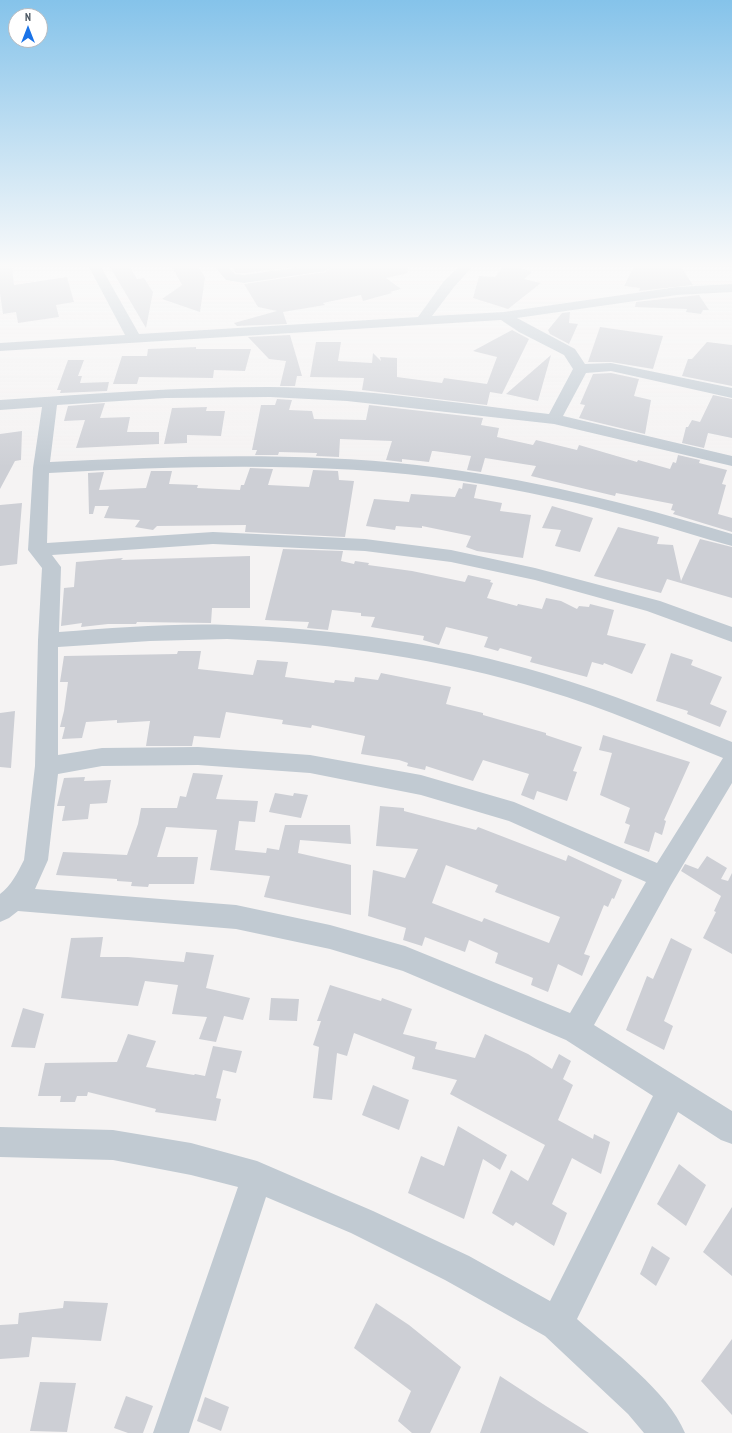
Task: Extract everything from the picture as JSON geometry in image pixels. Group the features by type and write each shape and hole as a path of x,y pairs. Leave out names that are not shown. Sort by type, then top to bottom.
{"street":[{"path":"132,334 134,338"},
{"path":"0,347 204,334"},
{"path":"534,334 570,352 581,370"},
{"path":"554,419 577,374 581,370 590,367 611,368 732,393"},
{"path":"0,405 166,393 270,392 347,396 554,419 666,444 732,461"},
{"path":"7,905 27,880 36,860 47,766 48,640 52,567 37,550 41,468 50,402"},
{"path":"41,468 152,462 224,461 372,466 464,477 552,492 621,509 732,540"},
{"path":"37,550 213,538 365,545 451,556 534,574 653,606 732,635"},
{"path":"48,640 158,634 252,633 360,644 423,654 518,674 608,702 732,752"},
{"path":"47,766 102,757 191,756 310,764 421,785 514,812 662,877"},
{"path":"576,1030 662,877 732,763"},
{"path":"7,905 236,917 330,936 406,959 576,1030 732,1129"},
{"path":"558,1324 672,1091"},
{"path":"0,1142 113,1145 191,1159 257,1177 362,1222 457,1268 558,1324 641,1401 667,1433"},
{"path":"171,1433 257,1177"}],"building":[{"path":"505,334 519,334 529,339 502,394 490,392 487,405 362,390 364,378 310,377 316,342 341,342 338,361 372,363 373,353 381,361 380,357 397,358 397,377 442,383 444,378 487,384 497,357 473,351"},
{"path":"550,334 574,334 569,344"},
{"path":"598,334 648,334 663,336 653,369 611,362 588,362"},
{"path":"290,335 302,376 297,376 295,386 280,386 286,361 269,359 248,337"},
{"path":"707,342 732,345 732,386 682,376 688,359 692,359"},
{"path":"196,347 196,349 251,349 245,371 214,370 213,378 139,377 137,384 113,384 122,356 147,356 148,349"},
{"path":"551,355 538,401 506,394"},
{"path":"68,360 84,360 78,376 82,376 80,383 109,382 107,391 60,393 61,390 57,390"},
{"path":"611,373 639,379 634,396 651,400 645,434 579,418 585,405 580,404 593,374"},
{"path":"713,395 732,399 732,438 708,433 704,448 682,443 686,427 688,427 692,420 700,422"},
{"path":"277,399 292,400 289,410 312,411 314,419 366,420 369,405 483,418 481,425 499,428 497,437 533,445 536,440 577,450 579,445 637,462 638,460 670,469 673,462 676,463 678,455 700,460 699,463 727,470 722,484 726,485 718,514 732,518 732,532 673,514 675,511 671,510 673,504 616,493 615,496 531,476 536,466 485,458 481,472 467,470 471,456 434,451 432,451 429,462 402,459 402,462 386,460 392,441 340,439 339,457 316,456 317,453 279,452 278,455 255,455 257,450 252,450 261,405 275,405"},
{"path":"105,403 100,418 130,417 127,432 159,432 159,444 76,448 85,420 64,421 68,406"},
{"path":"207,407 206,411 225,411 221,436 187,435 187,443 164,444 172,408"},
{"path":"22,431 21,460 15,461 0,489 0,434"},
{"path":"250,468 273,469 268,485 309,487 313,470 338,471 339,480 354,481 345,537 245,532 246,525 157,526 153,530 135,527 140,520 104,518 109,506 95,506 93,514 89,514 88,473 104,472 99,490 146,488 151,471 172,471 169,484 198,485 197,488 240,490 241,485 244,485"},
{"path":"463,483 477,485 474,498 502,503 500,511 531,515 523,558 477,551 466,547 471,536 422,526 422,528 396,526 395,530 366,526 374,499 409,502 411,494 455,497 459,488 462,489"},
{"path":"22,503 17,564 0,566 0,505"},
{"path":"552,506 593,518 580,552 555,546 561,530 542,528"},
{"path":"618,527 659,537 657,544 673,545 681,581 700,539 732,547 732,598 667,579 661,593 594,576"},
{"path":"283,549 343,551 341,561 354,564 355,561 369,563 368,565 412,571 465,582 468,575 491,580 490,582 493,583 487,598 517,606 518,604 542,609 546,598 561,601 577,609 579,606 589,607 590,604 614,610 607,635 646,644 632,674 604,663 603,665 592,662 587,677 530,662 532,657 500,648 498,651 484,647 488,637 446,627 439,645 423,640 424,636 371,627 375,617 361,616 361,613 332,610 328,630 307,628 309,622 265,620"},
{"path":"250,556 250,608 212,608 211,623 137,622 136,624 108,624 81,627 82,623 61,626 64,588 74,587 76,562 123,558 121,560"},
{"path":"178,651 201,651 198,669 253,675 257,660 288,662 285,677 334,683 335,680 354,682 355,677 378,680 381,673 451,687 446,704 483,713 483,715 546,733 546,735 582,747 573,771 577,772 567,801 537,791 534,800 521,795 529,774 483,760 473,781 426,766 425,770 407,766 408,763 399,760 361,754 365,736 312,725 311,728 282,724 283,720 226,712 220,738 194,736 192,746 146,746 150,721 117,723 117,720 86,722 82,738 62,739 65,727 60,727 68,682 60,682 64,656 177,654"},
{"path":"671,653 693,660 691,665 722,677 710,704 727,711 720,727 687,714 688,711 656,701"},
{"path":"15,711 11,768 0,767 0,713"},
{"path":"603,735 690,762 664,820 666,821 662,835 655,832 649,852 624,843 630,825 625,823 630,808 600,795 612,753 599,750"},
{"path":"193,773 223,775 216,799 258,801 255,822 239,821 235,850 266,853 267,848 279,850 285,825 350,825 351,844 300,840 298,853 351,865 351,915 264,897 270,876 210,870 217,830 166,827 157,857 198,857 194,884 149,884 148,887 131,886 132,882 117,881 117,879 56,875 63,852 127,855 138,824 141,808 177,808 180,796 186,797"},
{"path":"85,777 84,781 111,780 107,803 90,804 88,819 62,821 65,806 57,806 64,778"},
{"path":"275,793 293,796 294,793 308,795 301,818 269,812"},
{"path":"380,806 404,808 404,811 476,830 478,827 566,861 568,855 622,880 614,899 612,898 608,907 604,905 584,954 590,956 582,976 558,964 548,992 531,985 533,978 495,963 498,953 469,940 465,952 425,937 422,946 403,940 406,928 368,916 373,870 405,878 418,849 376,846","holes":["446,865 498,885 495,892 560,917 549,943 484,918 482,922 432,903"]},
{"path":"707,856 727,868 721,879 728,881 732,873 732,954 703,938 716,912 714,911 721,896 681,871 685,864 698,869"},
{"path":"103,937 100,957 128,957 184,962 186,952 214,955 206,988 250,998 243,1020 224,1016 216,1042 199,1039 207,1017 172,1014 178,985 145,981 138,1006 61,998 71,938"},
{"path":"671,938 692,949 664,1021 673,1026 664,1050 626,1030 647,976 653,979"},
{"path":"330,985 381,1001 382,998 412,1009 403,1034 437,1042 435,1049 475,1058 485,1034 528,1054 552,1069 559,1054 571,1061 563,1079 573,1085 558,1120 593,1139 594,1134 610,1142 601,1174 572,1158 552,1204 567,1213 554,1246 516,1222 513,1226 492,1213 511,1170 528,1181 545,1145 450,1094 457,1080 412,1069 415,1057 354,1033 347,1056 337,1053 332,1100 313,1098 319,1047 313,1045 321,1021 317,1021"},
{"path":"271,998 299,999 297,1021 269,1020"},
{"path":"23,1008 44,1014 35,1048 11,1047"},
{"path":"128,1034 156,1041 146,1067 194,1075 205,1076 213,1046 242,1051 236,1073 223,1070 216,1098 221,1099 216,1121 155,1112 156,1109 88,1092 87,1096 77,1096 75,1102 60,1102 61,1096 38,1096 45,1063 117,1062"},
{"path":"373,1085 409,1100 399,1130 362,1115"},
{"path":"458,1126 507,1155 500,1170 483,1159 464,1219 408,1193 421,1156 444,1166"},
{"path":"679,1164 706,1185 686,1226 657,1204"},
{"path":"732,1207 732,1276 703,1252"},
{"path":"652,1246 670,1258 656,1286 640,1274"},
{"path":"64,1301 108,1303 101,1341 32,1337 29,1357 0,1359 0,1325 18,1324 19,1313 63,1308"},
{"path":"376,1303 409,1325 461,1367 430,1433 412,1433 398,1421 411,1391 354,1348"},
{"path":"732,1339 732,1415 701,1381"},
{"path":"500,1376 546,1406 589,1433 480,1433"},
{"path":"40,1382 76,1383 67,1432 30,1431"},
{"path":"126,1396 153,1406 143,1433 128,1433 114,1428"},
{"path":"205,1397 229,1407 221,1431 197,1421"}]}
